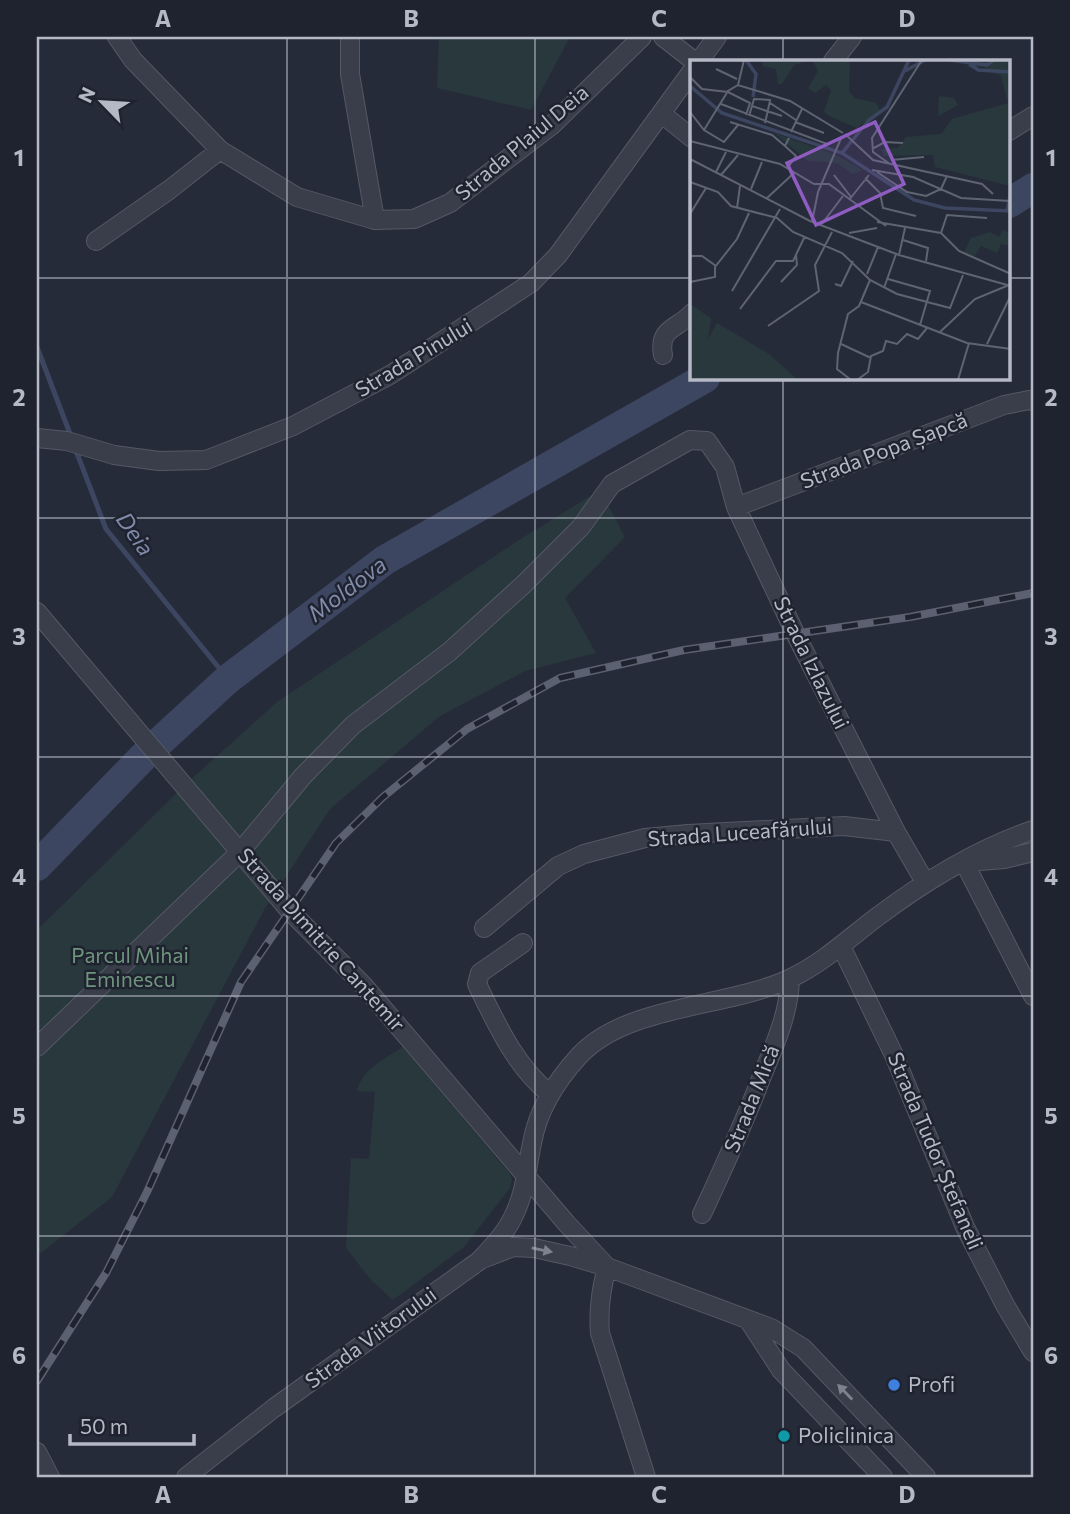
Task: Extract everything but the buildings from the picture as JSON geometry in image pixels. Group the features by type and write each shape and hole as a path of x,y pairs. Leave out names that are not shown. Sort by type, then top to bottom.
{"street":[{"name":"Strada Plaiul Deia","path":"117,37 133,60 220,150 297,197 375,220 414,219 450,203 552,125 642,37"},
{"path":"350,37 350,74 375,220"},
{"path":"663,37 696,60"},
{"path":"698,60 717,37"},
{"path":"834,60 852,37"},
{"name":"Strada Pinului","path":"37,438 67,441 114,455 159,461 206,460 293,426 390,375 531,283 558,256 690,74"},
{"path":"662,114 690,136"},
{"path":"1010,130 1033,116"},
{"path":"96,242 220,150"},
{"path":"663,355 662,342 665,335 670,328 690,316"},
{"name":"Strada Popa Șapcă","path":"736,508 1004,405 1033,401"},
{"name":"Strada Izlazului","path":"240,852 303,776 353,725 449,652 523,585 581,527 612,484 690,440 707,441 725,467 736,508 795,633 896,832 925,882"},
{"name":"Strada Dimitrie Cantemir","path":"37,612 289,909 364,986 607,1267"},
{"name":"Strada Luceafărului","path":"484,928 558,866 584,854 645,838 844,826 896,832"},
{"name":"Strada Viitorului","path":"186,1477 274,1408 479,1261 507,1229 516,1213 536,1127 550,1094 582,1053 624,1026 790,979 841,946 925,882 997,842 1033,830"},
{"path":"37,1047 240,852"},
{"path":"1033,852 1004,859 964,862 1033,996"},
{"path":"523,943 480,974 477,984 512,1050 537,1084 550,1094"},
{"name":"Strada Tudor Ștefaneli","path":"841,946 894,1055 965,1227 1005,1305 1033,1352"},
{"name":"Strada Mică","path":"702,1214 742,1127 783,1022 790,979"},
{"name":"Strada Dimitrie Cantemir","path":"479,1261 513,1247 534,1248 607,1267 771,1328 803,1348 926,1477"},
{"path":"607,1267 598,1314 603,1347 646,1477"},
{"path":"749,1321 781,1370 883,1477"},
{"path":"37,1452 50,1477"}],"green space":[{"path":"439,37 570,37 531,110 437,88"},
{"name":"Parcul Mihai Eminescu","path":"600,490 625,537 565,598 596,653 525,671 440,716 330,809 264,910 112,1197 37,1256 37,930 187,783 277,702 519,540"},
{"path":"403,1047 510,1174 512,1180 510,1188 464,1247 393,1300 371,1280 346,1248 351,1158 369,1159 375,1092 357,1091 369,1070"}],"waterway":[{"name":"Moldova","path":"1010,202 1033,188"},
{"name":"Deia","path":"37,347 72,439"},
{"name":"Moldova","path":"37,866 144,756 228,679 385,560 701,380"},
{"name":"Deia","path":"75,448 106,529 228,679"}],"railway":[{"path":"37,1381 106,1273 147,1192 241,982 336,843 383,797 467,729 560,678 684,650 910,617 1033,593"}],"place":[{"name":"Profi","path":"894,1385"},
{"name":"Policlinica","path":"784,1436"}]}
